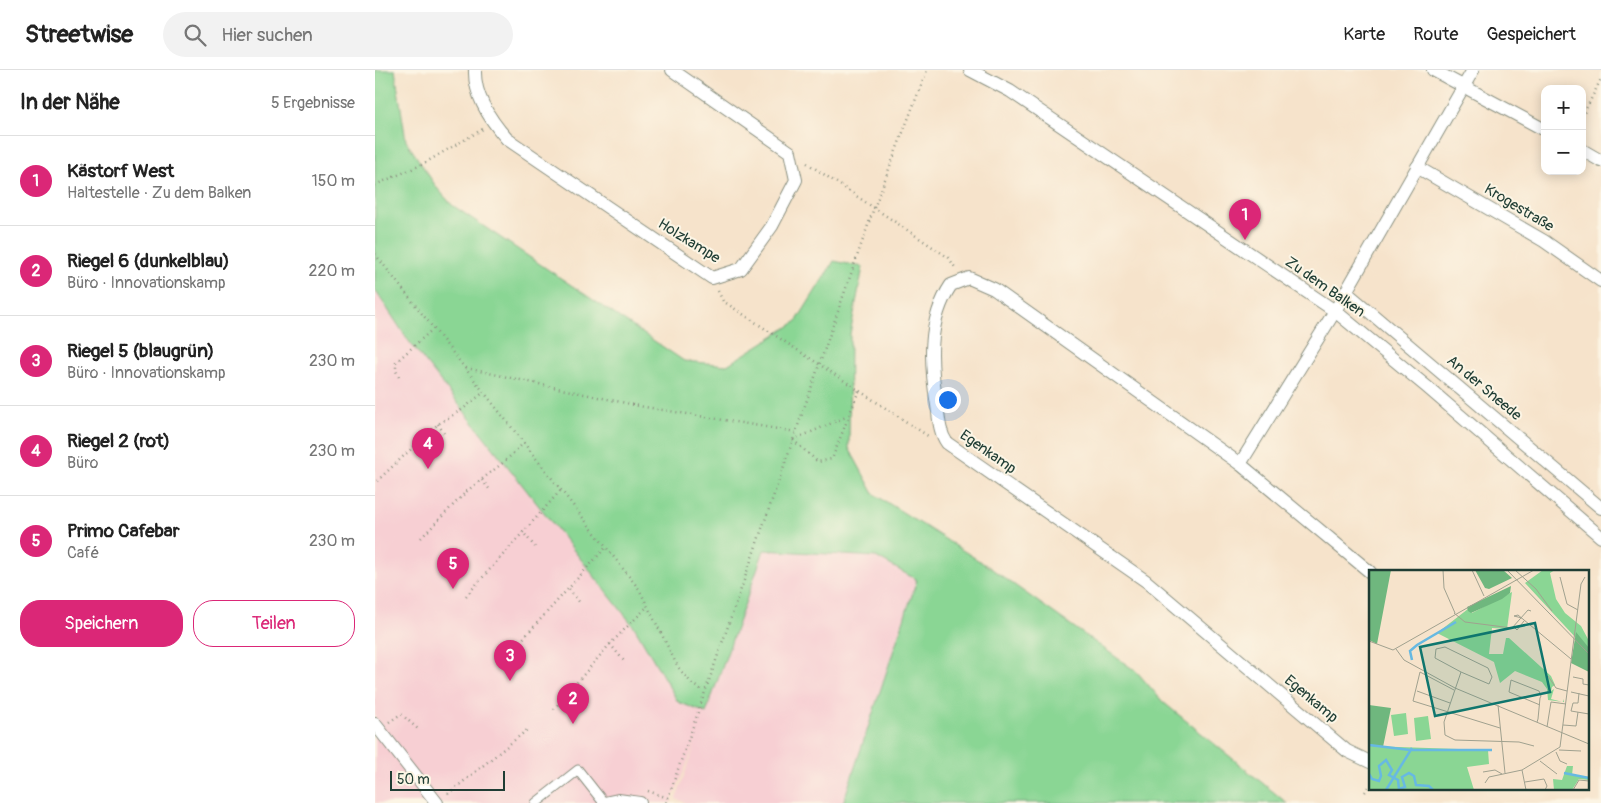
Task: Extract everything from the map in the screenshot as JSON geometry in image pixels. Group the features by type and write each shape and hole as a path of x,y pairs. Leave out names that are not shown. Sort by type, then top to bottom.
{"street":[{"name":"Holzkampe","path":"475,70 482,103 493,123 507,139 712,278 741,269 772,226 796,180 790,152"},
{"path":"672,70 790,152"},
{"name":"Zu dem Balken","path":"969,70 1009,91 1335,311 1427,387 1601,537"},
{"name":"Zu dem Balken","path":"989,70 1009,91"},
{"path":"1433,70 1541,128"},
{"path":"1240,464 1335,311 1473,70"},
{"path":"1586,152 1601,161"},
{"name":"Krogestraße","path":"1417,167 1544,241 1601,281"},
{"path":"963,279 976,279 994,289 1240,464 1369,570"},
{"name":"Egenkamp","path":"963,279 951,284 943,301 932,343 931,370 945,440 1146,581 1347,751 1369,762"},
{"name":"An der Sneede","path":"1346,292 1601,508"},
{"path":"377,727 437,803"},
{"path":"536,803 579,770 604,803 618,800 640,803"}],"path":[{"path":"668,798 874,208 927,70"},
{"path":"1586,109 1601,79"},
{"path":"375,185 421,165 493,123"},
{"path":"790,152 949,258 963,279"},
{"path":"375,254 639,589 684,677 704,691"},
{"path":"712,278 723,301 933,440 945,440"},
{"path":"399,377 396,371 397,362 434,328"},
{"path":"465,368 639,406 795,432"},
{"path":"793,440 817,462 832,459 859,390"},
{"path":"377,481 438,424 463,409 484,392"},
{"path":"793,440 848,416"},
{"path":"438,424 444,433"},
{"path":"421,538 467,491 524,443"},
{"path":"482,480 490,490"},
{"path":"466,596 522,531 561,490"},
{"path":"522,531 535,547"},
{"path":"511,653 606,547"},
{"path":"569,589 580,603"},
{"path":"554,709 611,644 648,606"},
{"path":"611,644 624,661"},
{"path":"377,727 401,714 419,730"},
{"path":"437,803 527,730"},
{"path":"1365,792 1369,787"}],"shaded area":[{"path":"375,290 408,340 635,628 678,702 706,713 764,550 876,557 917,580 843,803 687,803 676,799 697,739 671,803 375,803"}],"green space":[{"path":"375,70 395,70 406,141 437,188 452,205 684,361 727,365 796,322 834,261 863,267 850,334 849,448 874,494 989,567 1137,672 1163,702 1287,803 843,803 917,580 876,557 764,550 706,713 678,702 635,628 408,340 375,290"}],"place":[{"name":"Kästorf West","path":"1245,240"},
{"name":"Riegel 2 (rot)","path":"428,469"},
{"name":"Primo Cafebar","path":"453,589"},
{"name":"Riegel 5 (blaugrün)","path":"510,681"},
{"name":"Riegel 6 (dunkelblau)","path":"573,724"}]}
